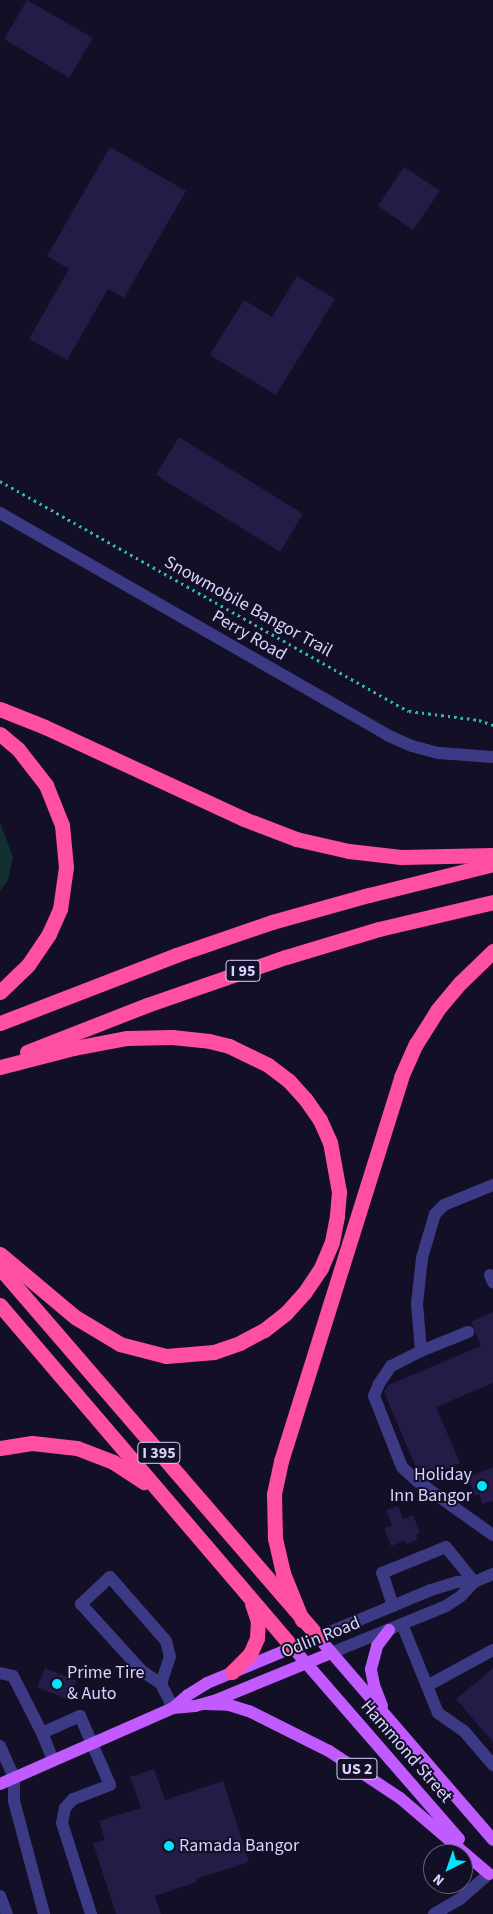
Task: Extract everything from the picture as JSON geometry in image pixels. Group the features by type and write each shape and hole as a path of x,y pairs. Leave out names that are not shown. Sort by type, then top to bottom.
{"highway":[{"path":"0,709 45,726 244,818 296,839 349,851 401,857 493,855"},
{"path":"0,734 18,749 46,785 58,811 66,853 63,895 52,928 28,965 0,992"},
{"name":"I 95","path":"0,1023 176,955 272,922 361,897 493,864"},
{"name":"I 95","path":"0,1063 147,1005 286,956 388,927 493,902"},
{"path":"302,1620 283,1572 275,1538 274,1494 281,1461 401,1077 416,1044 438,1009 464,978 493,951"},
{"path":"0,1067 74,1048 127,1038 172,1037 204,1040 229,1046 259,1059 279,1073 310,1105 330,1142 339,1192 332,1242 321,1268 304,1293 286,1314 264,1330 240,1343 214,1352 166,1356 120,1344 91,1328 67,1311 0,1254"},
{"name":"I 395","path":"0,1268 318,1637"},
{"name":"I 395","path":"0,1305 293,1648"},
{"path":"0,1448 44,1443 92,1452 125,1468 170,1503"},
{"path":"232,1672 250,1654 257,1638 258,1621 247,1593"}],"main road":[{"path":"389,1630 377,1646 371,1669 377,1696 391,1721"},
{"name":"Odlin Road","path":"0,1784 172,1708 198,1688 232,1672 318,1637"},
{"name":"Hammond Street","path":"318,1637 493,1840"},
{"name":"Hammond Street","path":"293,1648 492,1875"},
{"name":"Odlin Road","path":"172,1708 204,1704 331,1653"},
{"name":"US 2","path":"204,1704 229,1705 250,1711 329,1751 394,1794 492,1875"}],"street":[{"name":"Perry Road","path":"0,513 374,728 426,750 458,756 493,757"},
{"path":"421,1351 416,1304 422,1258 435,1214 444,1205 493,1185"},
{"path":"468,1332 421,1351 391,1366 379,1384 374,1396 402,1466 417,1481 493,1535"},
{"path":"393,1606 382,1573 446,1547 474,1582"},
{"name":"Odlin Road","path":"318,1637 450,1584 474,1582 493,1574"},
{"path":"161,1684 170,1657 166,1641 110,1577 80,1604 142,1672 161,1684 172,1708"},
{"name":"Odlin Road","path":"331,1653 454,1601 474,1582"},
{"path":"402,1624 438,1713 464,1731 493,1765"},
{"path":"427,1686 493,1650"},
{"path":"0,1673 13,1676 42,1733 53,1760"},
{"path":"42,1733 80,1716 110,1785 73,1799 65,1808 62,1823 91,1914"},
{"path":"0,1746 14,1778 14,1801 44,1914"},
{"path":"434,1914 460,1899 492,1875"},
{"path":"0,1896 7,1914"}],"path":[{"name":"Snowmobile Bangor Trail","path":"0,481 409,712 479,720 493,725"}],"green space":[{"path":"0,823 13,857 8,880 0,891"}],"building":[{"path":"27,0 93,38 69,78 4,39"},
{"path":"110,147 186,191 124,298 108,289 67,360 29,339 69,269 47,256"},
{"path":"404,167 440,191 413,230 378,206"},
{"path":"297,276 335,299 276,395 210,355 244,300 272,317"},
{"path":"179,437 303,514 280,552 156,475"},
{"path":"493,1312 493,1383 436,1407 460,1463 426,1478 417,1470 384,1392 388,1385 481,1346 471,1322"},
{"name":"Holiday Inn Bangor","path":"493,1467 493,1501 482,1504 479,1494 475,1496 468,1477"},
{"path":"398,1506 403,1519 413,1515 420,1533 416,1535 418,1540 406,1544 404,1541 391,1546 384,1528 392,1525 386,1510"},
{"name":"Prime Tire & Auto","path":"45,1668 77,1681 69,1700 37,1687"},
{"path":"493,1668 493,1742 456,1699"},
{"name":"Ramada Bangor","path":"154,1769 165,1800 223,1781 249,1862 196,1879 197,1882 155,1896 161,1914 116,1914 93,1843 105,1840 99,1821 141,1808 130,1777"}],"place":[{"name":"Holiday Inn Bangor","path":"482,1486"},
{"name":"Prime Tire & Auto","path":"57,1684"},
{"name":"Ramada Bangor","path":"169,1846"}]}
